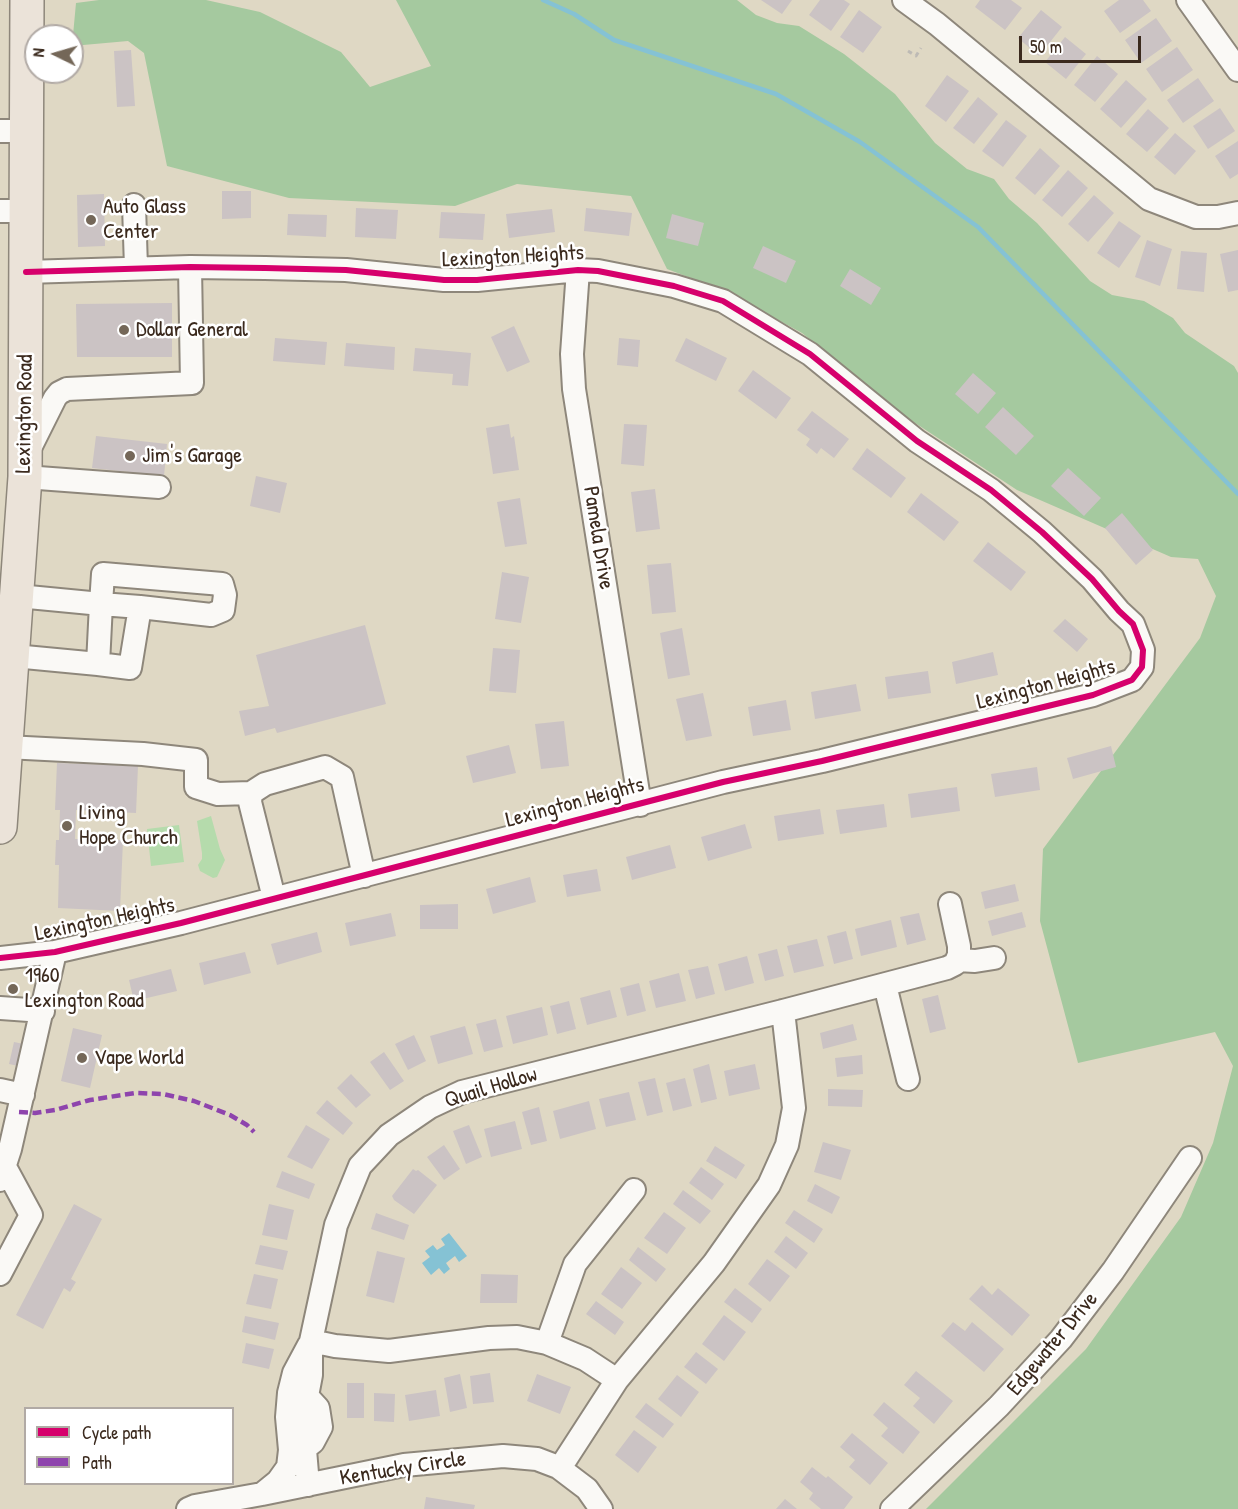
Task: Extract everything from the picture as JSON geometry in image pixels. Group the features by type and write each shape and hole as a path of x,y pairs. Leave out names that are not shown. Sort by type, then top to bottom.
{"highway":[{"name":"Lexington Road","path":"0,827 14,656 25,468 26,272 13,211 13,131 27,0"}],"street":[{"path":"904,0 928,7 1149,200 1196,217 1218,217 1238,213"},
{"path":"1188,0 1238,70"},
{"path":"134,205 136,268"},
{"path":"159,488 25,468 59,393 67,389 192,383 190,267"},
{"name":"Lexington Heights","path":"0,958 55,952 181,923 723,782 822,761 1092,695 1132,680 1142,667 1143,650 1133,624 1092,579 1042,532 991,490 917,441 810,354 723,301 674,286 598,271 578,270 477,280 444,280 346,270 190,267 26,272"},
{"name":"Pamela Drive","path":"578,270 572,354 574,389 640,805"},
{"path":"18,596 101,604 140,607 211,615 223,610 225,595 222,584 103,574 101,604 98,664"},
{"path":"14,656 130,668 140,607"},
{"path":"6,747 143,754 196,760 196,787 218,794 251,793 266,784 325,767 342,777 364,876"},
{"path":"251,793 250,802 274,898"},
{"path":"950,904 959,946 957,960 975,962 994,958"},
{"path":"0,1274 31,1215 4,1160 23,1095 55,952"},
{"name":"Quail Hollow","path":"309,1485 297,1449 287,1430 298,1394 294,1373 311,1341 336,1225 344,1203 360,1166 388,1135 430,1107 462,1092 885,985 947,968 955,964 957,960"},
{"path":"885,985 908,1079"},
{"path":"0,1008 43,1011"},
{"path":"560,1468 617,1380 714,1263 769,1185 787,1145 794,1108 783,1011"},
{"path":"0,1090 23,1095"},
{"name":"Edgewater Drive","path":"892,1509 999,1406 1061,1339 1113,1271 1190,1158"},
{"path":"547,1343 574,1264 634,1190"},
{"path":"311,1341 335,1346 389,1351 489,1338 517,1337 547,1343 585,1359 617,1380"},
{"path":"297,1449 313,1442 321,1427 318,1408 298,1394"},
{"name":"Quail Hollow","path":"262,1494 278,1481 297,1449"},
{"name":"Kentucky Circle","path":"188,1509 404,1465 503,1456 537,1460 560,1468 587,1489 601,1509"}],"path":[{"path":"908,51 916,56 921,48"}],"green space":[{"path":"99,0 206,0 260,12 341,52 370,87 431,66 396,0 737,0 756,15 777,23 799,26 844,54 895,94 935,143 967,169 994,179 1009,199 1037,223 1090,281 1112,295 1144,301 1173,318 1185,333 1234,366 1238,373 1238,1509 926,1509 1086,1349 1181,1217 1213,1143 1233,1066 1215,1032 1078,1063 1040,921 1043,849 1200,638 1216,596 1198,559 1171,557 1017,490 906,417 802,333 725,291 667,269 631,196 517,184 455,206 289,198 167,166 144,53 128,41 84,45 84,24 74,24 76,3"},
{"path":"211,816 225,860 217,877 213,878 200,871 198,865 202,859 202,853 197,821"},
{"path":"179,825 184,862 151,866 147,829"}],"water":[{"path":"449,1233 467,1256 459,1262 455,1256 446,1263 450,1269 444,1274 439,1268 431,1275 422,1263 430,1257 425,1251 433,1245 437,1250 445,1245 441,1239"}],"building":[{"path":"761,0 792,0 782,14"},
{"path":"820,0 844,0 850,4 831,31 809,15"},
{"path":"980,0 1011,0 1022,8 1005,30 975,7"},
{"path":"1119,0 1143,0 1151,11 1120,33 1104,11"},
{"path":"859,10 882,27 863,53 840,37"},
{"path":"1041,10 1062,27 1039,56 1018,38"},
{"path":"1156,18 1172,41 1141,63 1125,40"},
{"path":"1065,37 1086,54 1066,79 1045,62"},
{"path":"1177,47 1193,70 1162,92 1146,69"},
{"path":"131,50 135,106 117,107 114,51"},
{"path":"1097,56 1118,74 1095,102 1074,85"},
{"path":"947,75 969,91 946,122 925,106"},
{"path":"1198,78 1214,101 1183,123 1167,100"},
{"path":"1126,80 1147,99 1121,128 1100,109"},
{"path":"978,97 998,114 974,144 953,128"},
{"path":"1220,108 1235,131 1208,149 1193,126"},
{"path":"1148,109 1169,128 1147,152 1126,134"},
{"path":"1006,120 1027,136 1003,167 982,151"},
{"path":"1175,133 1196,151 1175,175 1154,157"},
{"path":"1238,141 1238,174 1230,179 1215,156"},
{"path":"1040,148 1060,166 1035,195 1015,178"},
{"path":"1068,170 1088,188 1062,217 1042,200"},
{"path":"222,191 251,191 251,218 222,219"},
{"name":"Auto Glass Center","path":"104,194 105,246 78,247 77,195"},
{"path":"1094,195 1114,213 1088,242 1068,224"},
{"path":"356,208 398,210 396,239 355,237"},
{"path":"586,208 632,213 629,236 584,231"},
{"path":"552,209 555,232 509,238 506,214"},
{"path":"441,212 485,214 483,240 439,238"},
{"path":"288,214 327,215 326,237 287,235"},
{"path":"672,214 704,223 698,246 666,238"},
{"path":"1119,221 1141,236 1119,268 1097,253"},
{"path":"1147,240 1172,249 1160,286 1135,277"},
{"path":"763,246 796,261 786,283 753,268"},
{"path":"1238,250 1238,290 1228,292 1220,254"},
{"path":"1181,251 1207,253 1204,292 1177,289"},
{"path":"850,269 881,288 871,305 840,286"},
{"name":"Dollar General","path":"172,303 172,357 77,357 76,304"},
{"path":"514,326 530,362 507,372 491,337"},
{"path":"275,338 327,342 325,365 273,361"},
{"path":"619,338 640,340 638,367 617,365"},
{"path":"686,338 727,358 716,381 675,361"},
{"path":"346,343 395,347 394,370 344,366"},
{"path":"415,348 471,353 468,386 452,385 453,374 413,371"},
{"path":"753,370 791,398 776,419 738,391"},
{"path":"973,373 996,393 978,414 955,394"},
{"path":"1003,407 1034,436 1016,455 985,427"},
{"path":"812,411 849,439 834,458 821,448 817,454 806,445 810,439 797,430"},
{"path":"509,424 511,438 514,436 519,470 493,474 486,428"},
{"path":"624,424 647,425 644,466 621,464"},
{"name":"Jim's Garage","path":"96,436 167,444 164,476 92,468"},
{"path":"867,448 906,478 891,498 852,469"},
{"path":"1068,468 1101,498 1084,516 1051,486"},
{"path":"256,476 287,483 280,513 250,506"},
{"path":"655,489 660,529 636,532 631,492"},
{"path":"921,493 959,522 944,541 907,512"},
{"path":"520,498 527,544 505,547 497,502"},
{"path":"1122,513 1153,550 1136,565 1105,528"},
{"path":"988,542 1026,572 1011,591 973,561"},
{"path":"671,563 676,612 652,614 647,565"},
{"path":"502,572 529,577 521,623 495,619"},
{"path":"1065,619 1088,639 1077,652 1053,631"},
{"path":"365,625 386,704 277,733 275,728 245,736 239,711 269,706 256,655"},
{"path":"682,628 690,675 668,679 660,633"},
{"path":"493,648 520,650 516,693 489,691"},
{"path":"993,652 998,675 956,684 952,662"},
{"path":"928,671 931,693 888,699 885,677"},
{"path":"856,684 861,711 815,719 811,692"},
{"path":"703,693 712,736 686,741 676,699"},
{"path":"786,700 791,730 753,736 748,707"},
{"path":"564,721 569,766 541,769 535,724"},
{"path":"509,745 516,773 473,783 466,756"},
{"path":"1111,746 1116,767 1073,779 1067,758"},
{"name":"Living Hope Church","path":"57,763 138,766 136,813 76,810 75,839 123,840 120,911 58,908 59,865 55,865 60,810 55,810"},
{"path":"1037,767 1040,790 995,797 991,774"},
{"path":"957,787 960,811 911,818 908,794"},
{"path":"884,804 887,827 840,834 836,810"},
{"path":"820,809 824,834 778,841 774,816"},
{"path":"745,824 752,848 708,861 701,837"},
{"path":"670,845 676,868 632,880 626,857"},
{"path":"597,869 601,891 567,897 563,875"},
{"path":"530,877 536,902 493,914 486,889"},
{"path":"1015,884 1019,901 985,909 981,892"},
{"path":"458,904 458,929 420,929 420,905"},
{"path":"1022,912 1026,927 992,936 988,921"},
{"path":"391,913 396,936 350,946 345,923"},
{"path":"919,913 926,940 907,945 900,917"},
{"path":"891,920 897,947 861,956 855,929"},
{"path":"846,931 853,959 834,964 827,936"},
{"path":"317,932 322,952 277,965 271,944"},
{"path":"817,939 824,966 794,973 787,946"},
{"path":"777,949 784,976 765,981 758,954"},
{"path":"245,952 251,973 204,985 199,963"},
{"path":"747,956 754,983 725,991 718,964"},
{"path":"708,966 715,994 696,999 688,970"},
{"path":"171,969 177,991 134,1001 129,980"},
{"path":"679,973 686,1001 656,1008 649,981"},
{"path":"639,983 646,1011 627,1016 620,988"},
{"path":"610,990 617,1017 587,1025 580,998"},
{"path":"938,995 946,1029 930,1033 922,999"},
{"path":"569,1001 576,1029 557,1034 550,1006"},
{"path":"542,1007 548,1035 513,1044 506,1016"},
{"path":"496,1019 503,1047 484,1052 476,1024"},
{"path":"853,1024 857,1040 823,1049 820,1033"},
{"path":"465,1026 473,1054 438,1064 430,1036"},
{"name":"Vape World","path":"73,1028 102,1035 90,1088 61,1081"},
{"path":"414,1035 426,1061 408,1070 395,1044"},
{"path":"14,1042 33,1046 28,1068 9,1064"},
{"path":"384,1052 404,1081 390,1090 370,1062"},
{"path":"862,1055 863,1074 837,1077 835,1058"},
{"path":"709,1064 717,1099 701,1103 693,1069"},
{"path":"755,1064 760,1089 729,1096 724,1071"},
{"path":"351,1074 371,1095 356,1108 337,1088"},
{"path":"655,1078 663,1112 647,1116 638,1082"},
{"path":"685,1078 692,1106 673,1111 666,1083"},
{"path":"828,1089 863,1090 862,1107 828,1106"},
{"path":"629,1092 636,1120 606,1127 599,1099"},
{"path":"327,1100 353,1123 343,1135 316,1113"},
{"path":"589,1101 596,1129 560,1139 553,1111"},
{"path":"539,1107 547,1141 531,1145 522,1112"},
{"path":"515,1121 522,1149 491,1157 484,1129"},
{"path":"306,1125 330,1139 312,1169 287,1157"},
{"path":"469,1125 482,1157 466,1164 453,1131"},
{"path":"823,1142 851,1150 841,1180 814,1172"},
{"path":"444,1145 460,1169 444,1180 427,1157"},
{"path":"715,1146 745,1165 736,1179 706,1161"},
{"path":"701,1167 724,1184 712,1200 689,1183"},
{"path":"413,1169 418,1170 437,1185 414,1214 394,1200 392,1196"},
{"path":"282,1171 315,1184 309,1199 276,1187"},
{"path":"815,1184 840,1197 832,1214 807,1201"},
{"path":"683,1190 711,1211 700,1224 673,1204"},
{"path":"74,1204 102,1219 71,1279 76,1282 70,1292 64,1288 43,1329 16,1315"},
{"path":"269,1204 294,1210 287,1240 262,1235"},
{"path":"794,1210 823,1229 814,1243 785,1223"},
{"path":"664,1212 686,1228 667,1254 644,1238"},
{"path":"376,1213 409,1225 404,1240 371,1229"},
{"path":"786,1236 808,1253 796,1269 774,1252"},
{"path":"260,1245 288,1251 283,1270 255,1264"},
{"path":"638,1247 666,1269 656,1282 629,1260"},
{"path":"377,1251 405,1258 394,1303 366,1296"},
{"path":"767,1259 790,1276 770,1302 748,1284"},
{"path":"621,1267 642,1283 622,1309 601,1294"},
{"path":"254,1274 278,1279 271,1309 246,1304"},
{"path":"481,1274 518,1275 517,1303 480,1303"},
{"path":"982,1285 992,1295 998,1288 1030,1315 1012,1336 969,1299"},
{"path":"735,1288 762,1309 752,1323 724,1302"},
{"path":"596,1301 624,1322 615,1335 586,1314"},
{"path":"724,1315 746,1332 724,1361 702,1344"},
{"path":"245,1316 279,1323 275,1340 242,1332"},
{"path":"953,1322 965,1331 972,1322 1004,1349 984,1372 941,1336"},
{"path":"246,1343 274,1349 269,1369 242,1363"},
{"path":"696,1352 718,1369 706,1384 684,1367"},
{"path":"916,1371 953,1401 934,1424 913,1406 920,1398 904,1385"},
{"path":"490,1373 494,1402 473,1404 470,1376"},
{"path":"460,1374 467,1408 450,1412 444,1378"},
{"path":"537,1374 571,1387 560,1414 527,1401"},
{"path":"677,1375 699,1392 681,1417 658,1399"},
{"path":"347,1383 364,1383 364,1418 347,1418"},
{"path":"436,1390 440,1416 409,1421 405,1395"},
{"path":"374,1393 395,1394 394,1422 374,1421"},
{"path":"884,1402 920,1432 903,1454 881,1436 888,1428 873,1415"},
{"path":"646,1403 674,1424 663,1438 635,1417"},
{"path":"634,1430 657,1447 638,1473 615,1455"},
{"path":"852,1433 888,1463 870,1485 849,1467 855,1460 840,1447"},
{"path":"812,1467 826,1478 828,1476 853,1497 844,1509 821,1509 809,1499 813,1493 800,1482"},
{"path":"426,1497 475,1505 474,1509 424,1509"},
{"path":"785,1499 797,1509 776,1509"}],"waterway":[{"path":"543,0 574,14 614,40 776,94 860,142 978,227 1238,494"}],"marked path":[{"path":"19,1112 35,1113 55,1110 90,1100 135,1093 163,1094 194,1101 230,1115 254,1132"}],"cycle path":[{"path":"0,958 55,952 181,923 723,782 822,761 1093,695 1132,680 1142,667 1143,650 1133,624 1092,579 1042,532 991,490 917,441 810,354 723,301 674,286 598,271 578,270 477,280 444,280 346,270 265,268 190,267 26,272"}],"place":[{"name":"Auto Glass Center","path":"91,220"},
{"name":"Dollar General","path":"124,330"},
{"name":"Jim's Garage","path":"130,456"},
{"name":"Living Hope Church","path":"67,826"},
{"name":"1960 Lexington Road","path":"13,989"},
{"name":"Vape World","path":"82,1058"}]}
